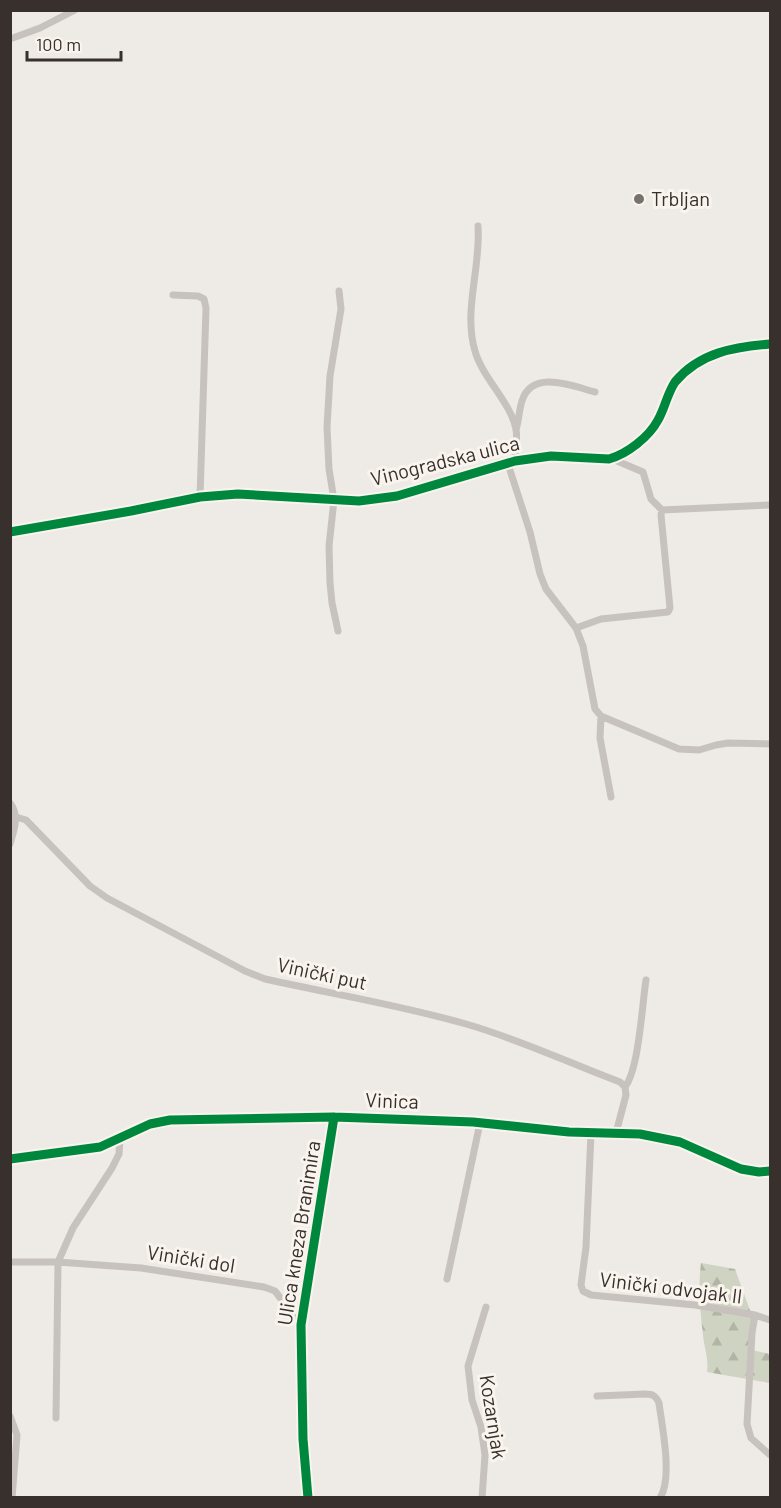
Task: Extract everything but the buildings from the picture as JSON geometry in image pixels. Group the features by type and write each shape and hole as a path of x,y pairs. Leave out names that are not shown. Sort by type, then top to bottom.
{"street":[{"path":"10,39 40,28 75,10"},
{"path":"478,226 479,253 470,315 475,352 516,430"},
{"path":"338,631 332,603 329,546 334,500 329,469 327,427 330,376 341,309 339,291"},
{"path":"172,295 198,296 204,299 206,308 200,497"},
{"path":"771,345 724,350 706,358 686,372 675,382 653,427 640,441 614,458 643,472 651,500 662,510 771,505"},
{"path":"595,392 556,382 544,382 528,390 522,400 512,462 540,574 546,589 576,628 583,646 596,709 601,716 679,748 699,750 716,744 771,744"},
{"name":"Vinogradska ulica","path":"10,532 200,497 238,494 358,501 397,496 512,462 551,456 602,460 614,458"},
{"path":"576,628 601,619 668,612 670,608 662,510"},
{"path":"601,716 600,738 611,797"},
{"path":"10,803 16,817 10,844"},
{"name":"Vinički put","path":"16,817 26,820 90,886 107,898 245,971 265,979 467,1024 517,1040 621,1082 625,1087"},
{"path":"616,1133 626,1095 625,1087 630,1079 637,1046 645,981"},
{"name":"Vinica","path":"10,1159 90,1149 150,1124 170,1120 334,1117 480,1123 591,1133 650,1135 702,1151 741,1169 771,1172"},
{"name":"Ulica kneza Branimira","path":"308,1497 303,1439 301,1325 334,1117"},
{"path":"447,1279 480,1123"},
{"name":"Vinički odvojak II","path":"591,1133 581,1285 583,1291 591,1295 695,1305 755,1315 771,1320"},
{"path":"56,1418 58,1262 73,1227 119,1154 120,1138"},
{"name":"Vinički dol","path":"10,1262 58,1262 141,1268 264,1287 275,1292 301,1325"},
{"name":"Kozarnjak","path":"482,1497 485,1455 481,1427 472,1400 468,1366 486,1307"},
{"path":"755,1315 747,1424 751,1438 771,1455"},
{"path":"597,1396 652,1394 656,1398 659,1403 665,1464 665,1485 660,1497"},
{"path":"10,1416 17,1435 12,1497"}],"green space":[{"path":"701,1263 735,1269 755,1324 752,1350 770,1354 770,1383 707,1372 700,1299"}],"cycle path":[{"path":"10,532 200,497 238,494 359,501 397,496 515,461 551,456 609,459 630,449 649,433 675,382 695,364 731,349 770,344"},
{"path":"10,1159 100,1147 150,1124 170,1120 334,1117 473,1122 569,1132 640,1134 680,1142 741,1169 770,1171"},
{"path":"308,1498 303,1439 301,1325 334,1117"}],"place":[{"name":"Trbljan","path":"639,199"}]}
